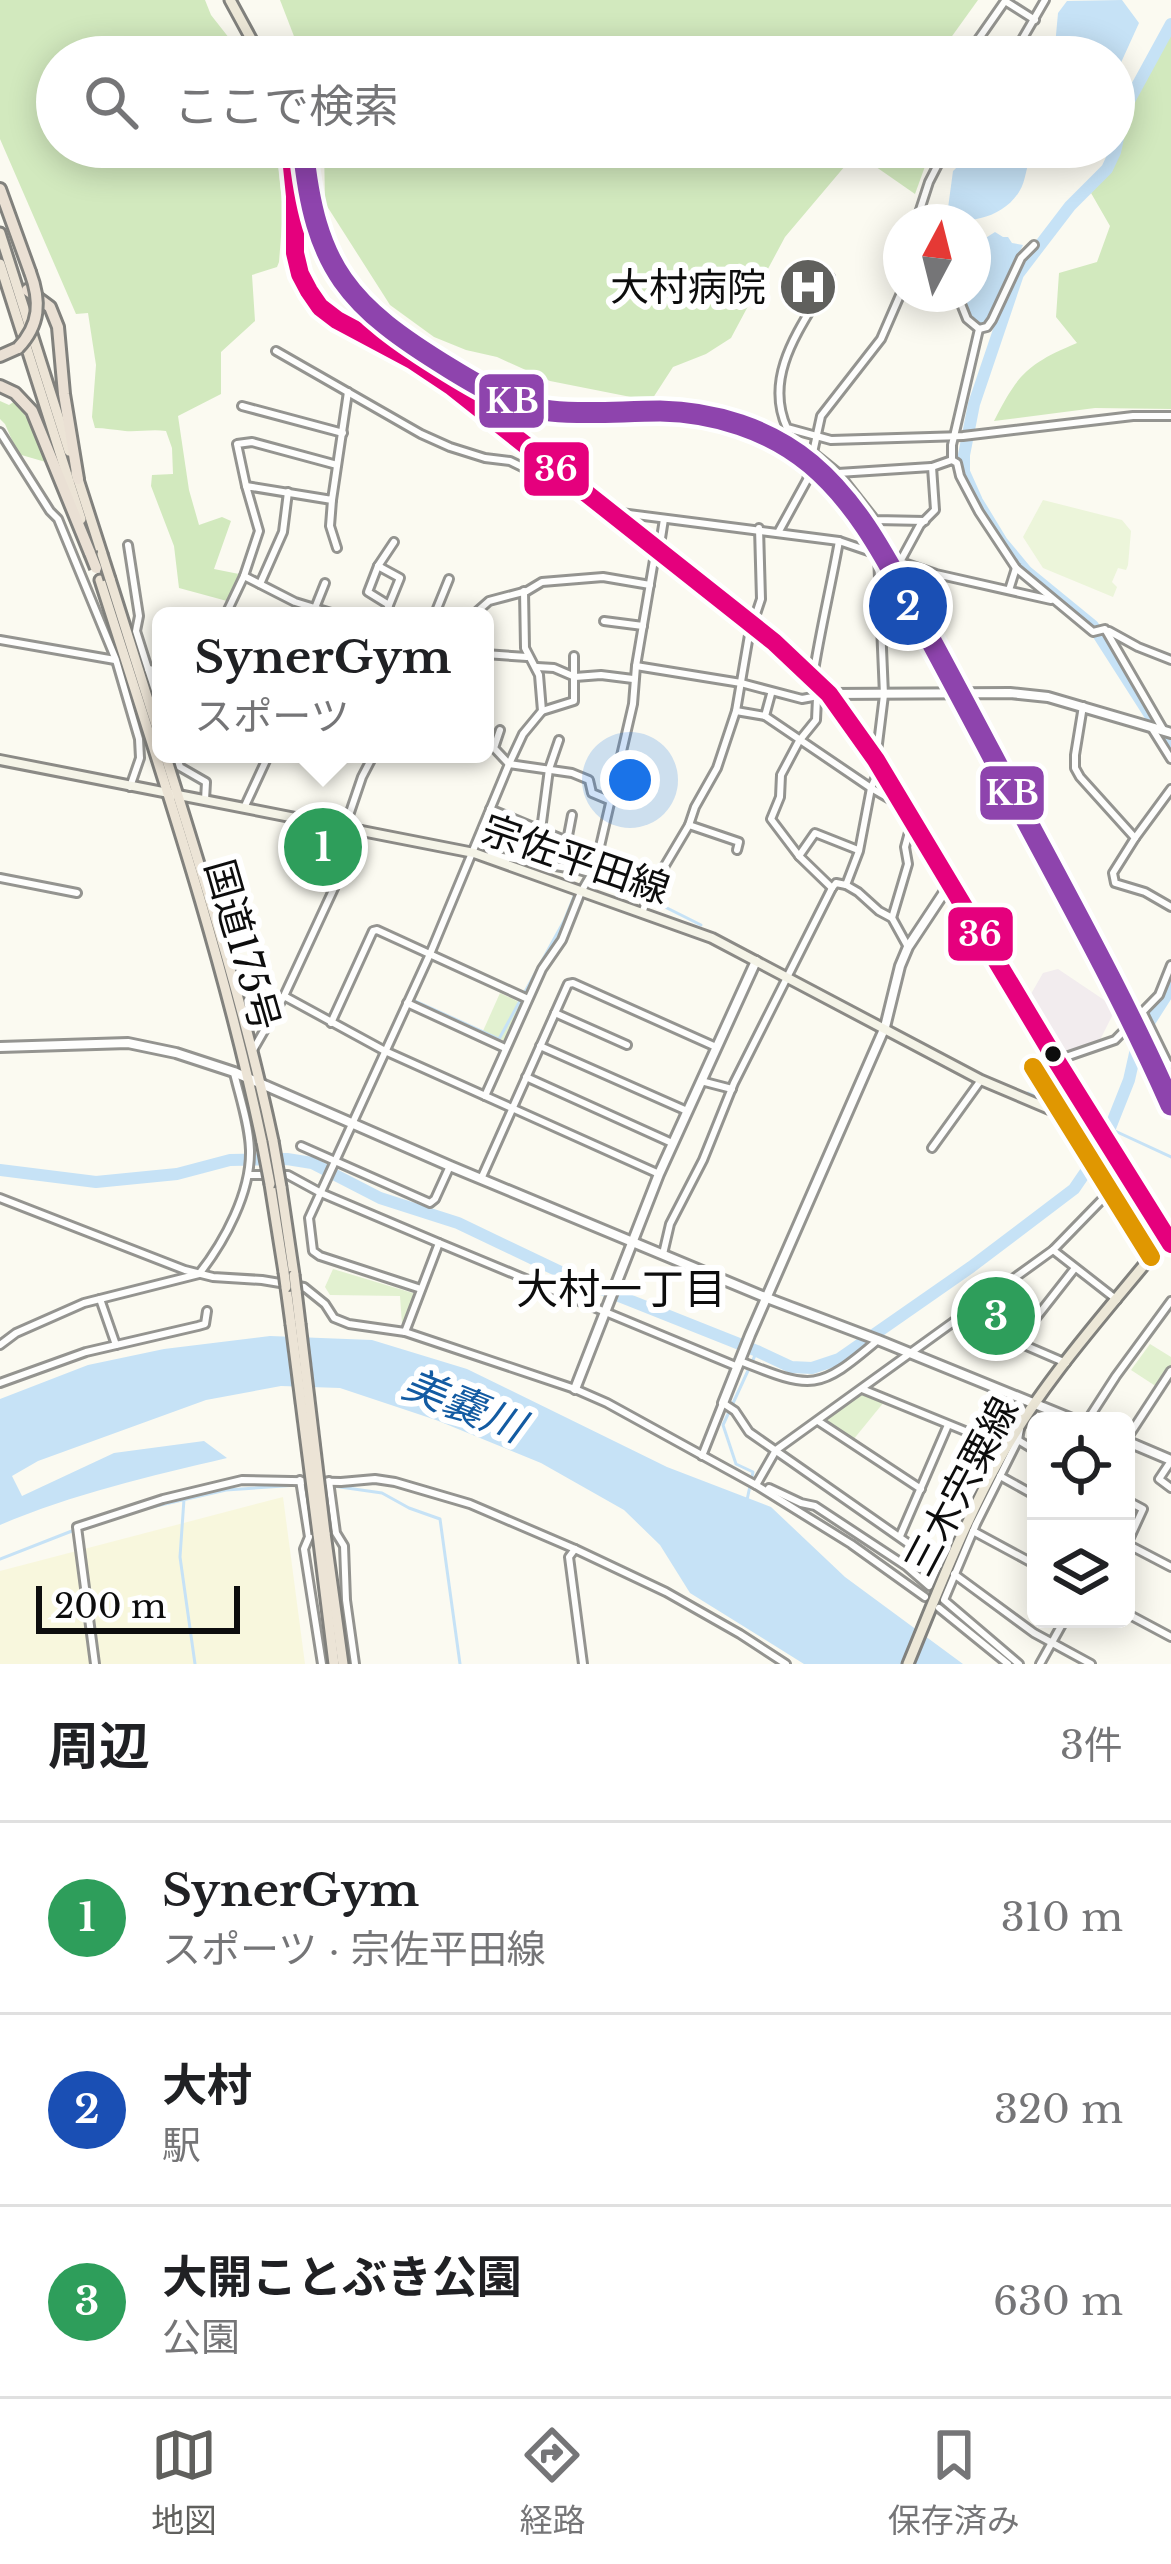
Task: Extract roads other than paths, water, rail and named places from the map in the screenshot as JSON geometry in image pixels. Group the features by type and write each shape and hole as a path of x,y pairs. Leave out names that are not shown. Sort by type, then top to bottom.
{"highway":[{"path":"0,189 37,292 38,314 29,336 18,348 0,356"},
{"path":"0,233 78,479"},
{"path":"0,264 94,553"},
{"path":"27,290 50,307 58,328 64,394 94,553"},
{"path":"0,386 15,393 32,411 104,573 152,714"},
{"name":"国道175号","path":"104,573 152,725"},
{"name":"国道175号","path":"164,763 219,924 261,1084 296,1324 334,1664"},
{"name":"国道175号","path":"167,763 267,1141"},
{"name":"国道175号","path":"322,1533 344,1664"}],"main road":[{"path":"230,0 250,36"},
{"name":"三木宍粟線","path":"294,168 296,254 300,274 320,307 433,372 812,676 878,764 1169,1238 1066,1363 1021,1426 985,1486 937,1607 908,1664"},
{"name":"宗佐平田線","path":"0,760 474,853 712,938 981,1079 1085,1124 1096,1124"}],"street":[{"path":"980,36 1004,0 1035,20"},
{"path":"1025,36 1045,0"},
{"path":"922,204 936,168"},
{"path":"979,329 992,320 1021,258 1034,245"},
{"path":"830,277 780,372 778,410 787,428 831,440 955,436 1171,416"},
{"path":"779,531 807,480 820,416 881,339 893,312"},
{"path":"964,312 979,329"},
{"path":"952,460 979,329"},
{"path":"276,351 450,447 510,461 545,478 558,471"},
{"path":"337,548 330,526 332,500 349,392"},
{"path":"242,406 344,433"},
{"path":"0,432 3,446 58,519 116,660 139,739 140,758 130,787"},
{"path":"229,607 259,531 237,444 252,442 338,465"},
{"path":"812,452 838,473 874,520 926,521"},
{"path":"838,473 932,467 952,460"},
{"path":"952,460 1016,568 1093,632 1105,629 1171,660"},
{"path":"901,560 935,510 932,467"},
{"path":"247,486 332,500"},
{"path":"260,584 283,532 288,492"},
{"path":"612,512 839,541 936,574 1054,601"},
{"path":"484,1096 527,999 562,940 592,874 633,704 664,518"},
{"path":"642,913 717,768 736,711 761,599 759,529"},
{"path":"812,676 839,541"},
{"path":"378,566 400,578 389,605 368,592 378,566 394,542"},
{"path":"128,545 139,616 136,631 152,681"},
{"path":"846,885 859,851 878,764 884,695 878,555"},
{"path":"80,571 86,567 104,573"},
{"path":"1009,590 1016,568"},
{"path":"244,576 312,607"},
{"path":"482,607 542,582 603,577 650,585"},
{"path":"438,607 449,579"},
{"path":"315,607 325,583"},
{"path":"524,592 527,657"},
{"path":"604,621 643,626"},
{"path":"1105,629 1167,732"},
{"path":"0,640 116,660"},
{"path":"494,655 527,657 537,667 542,711"},
{"path":"421,1289 320,1256 313,1251 309,1218 430,954 523,734 542,711 574,700 574,656"},
{"path":"636,666 741,683 802,699 1010,693 1048,697 1167,732"},
{"path":"537,667 575,677 634,680"},
{"path":"148,669 152,670"},
{"path":"765,716 771,693"},
{"path":"823,696 816,720 781,776 780,797 771,820 832,888"},
{"path":"1083,706 1075,768 1135,838"},
{"path":"736,711 765,716 872,788 899,800"},
{"path":"1151,727 1171,759"},
{"path":"500,730 494,748 509,764 572,773 589,780 592,793 611,801"},
{"path":"541,830 549,769 559,740"},
{"path":"179,763 206,782 205,800"},
{"path":"244,808 265,763"},
{"path":"345,827 369,763"},
{"path":"1171,789 1113,873 1115,884 1144,892 1171,907"},
{"path":"490,809 567,841"},
{"path":"572,815 567,841 579,870"},
{"path":"892,918 908,864 904,848 912,821"},
{"path":"689,825 739,842 736,850"},
{"path":"253,1050 284,996 361,830"},
{"path":"799,856 815,833 859,851"},
{"path":"474,853 579,870 647,897"},
{"path":"0,878 77,893"},
{"path":"663,1254 670,1224 732,1089 832,888 846,885 892,918 908,947"},
{"path":"702,1456 885,1028 908,947 950,885"},
{"path":"331,1023 377,930 527,999"},
{"path":"575,1389 658,1174 756,961"},
{"path":"1056,1060 1115,1040 1159,995 1171,965"},
{"path":"481,1179 568,984 716,1047"},
{"path":"284,996 385,1051 658,1174"},
{"path":"407,1003 506,1048"},
{"path":"555,1013 627,1045"},
{"path":"1144,1013 1171,1065"},
{"path":"0,1047 128,1043 234,1072 767,1298 1055,1412"},
{"path":"540,1046 687,1111"},
{"path":"0,1346 47,1318 199,1274 233,1218 249,1174 250,1147 234,1072"},
{"path":"526,1077 672,1143"},
{"path":"932,1148 981,1079"},
{"path":"700,1081 732,1089"},
{"path":"301,1145 430,1203 450,1166"},
{"path":"249,1174 288,1174 439,1244 604,1312 790,1380 819,1381 843,1369 878,1340"},
{"path":"756,1485 776,1450 1053,1250 1126,1174"},
{"path":"0,1198 199,1274 304,1287 326,1304 334,1318 349,1324 405,1332 575,1389 756,1485 851,1544 925,1598"},
{"path":"405,1332 439,1244"},
{"path":"1053,1250 1117,1300"},
{"path":"1017,1342 1075,1268"},
{"path":"100,1299 116,1345"},
{"path":"1093,1412 1171,1301"},
{"path":"0,1383 47,1364 205,1324 207,1311"},
{"path":"961,1318 1066,1363"},
{"path":"1135,1426 1171,1371"},
{"path":"1162,1384 1171,1390"},
{"path":"862,1389 997,1444 1027,1447"},
{"path":"723,1403 735,1411 745,1428 939,1565"},
{"path":"818,1420 921,1489"},
{"path":"901,1536 948,1426"},
{"path":"937,1607 1014,1442"},
{"path":"756,1485 815,1506 929,1586 997,1444"},
{"path":"1135,1444 1171,1461 1159,1478 1171,1488"},
{"path":"1000,1476 1027,1491"},
{"path":"94,1664 77,1527 242,1480 375,1479 470,1504 575,1549 666,1592 786,1664"},
{"path":"300,1480 309,1537 304,1549 322,1664"},
{"path":"329,1481 336,1533 344,1546 347,1625 355,1664"},
{"path":"973,1531 1027,1559"},
{"path":"575,1549 569,1557 583,1664"},
{"path":"1135,1549 1168,1566 1171,1555"},
{"path":"954,1574 1052,1643 1091,1664"},
{"path":"937,1607 1009,1664"},
{"path":"937,1607 1019,1664"},
{"path":"1135,1617 1171,1637"},
{"path":"1040,1664 1060,1628"}],"water":[{"path":"1122,0 1139,23 1133,36 1056,36 1058,13 1067,1"},
{"path":"956,168 1028,168 1019,192 992,214 991,204 949,204"},
{"path":"995,232 1023,245 991,312 991,235"},
{"path":"969,312 991,312 980,325"},
{"name":"美嚢川","path":"270,1336 372,1340 467,1369 667,1467 771,1507 845,1577 963,1664 804,1664 690,1593 660,1545 624,1510 541,1463 340,1388 281,1386 206,1400 38,1461 12,1476 22,1496 114,1453 204,1441 227,1458 84,1495 0,1525 0,1399 88,1365 164,1349"}],"waterway":[{"path":"1135,90 1171,24"},
{"path":"1107,168 1070,206 1018,274 974,404 964,472 1002,542 1027,572 1093,626 1171,748"},
{"path":"599,882 634,895"},
{"path":"390,1047 413,1000 499,1039 575,894"},
{"path":"649,899 701,925"},
{"path":"0,1170 96,1182 177,1174 230,1160 312,1163 380,1198 458,1223 571,1277 791,1367 812,1368 839,1359 1074,1189 1102,1148 1129,1080 1138,1040 1171,988"},
{"path":"1028,1093 1071,1112"},
{"path":"1102,1125 1171,1157"},
{"path":"333,1176 337,1165"},
{"path":"747,1500 753,1472 736,1464 723,1425 757,1351"},
{"path":"143,1509 226,1490 298,1485"},
{"path":"333,1486 382,1493 440,1519 460,1664"},
{"path":"184,1499 180,1557 195,1664"},
{"path":"0,1559 77,1529"}],"place":[{"name":"大村病院","path":"808,287"},
{"name":"大村","path":"908,606"},
{"name":"SynerGym","path":"323,847"},
{"name":"大開ことぶき公園","path":"996,1316"}],"district":[{"name":"大村一丁目","path":"621,1289"}]}
